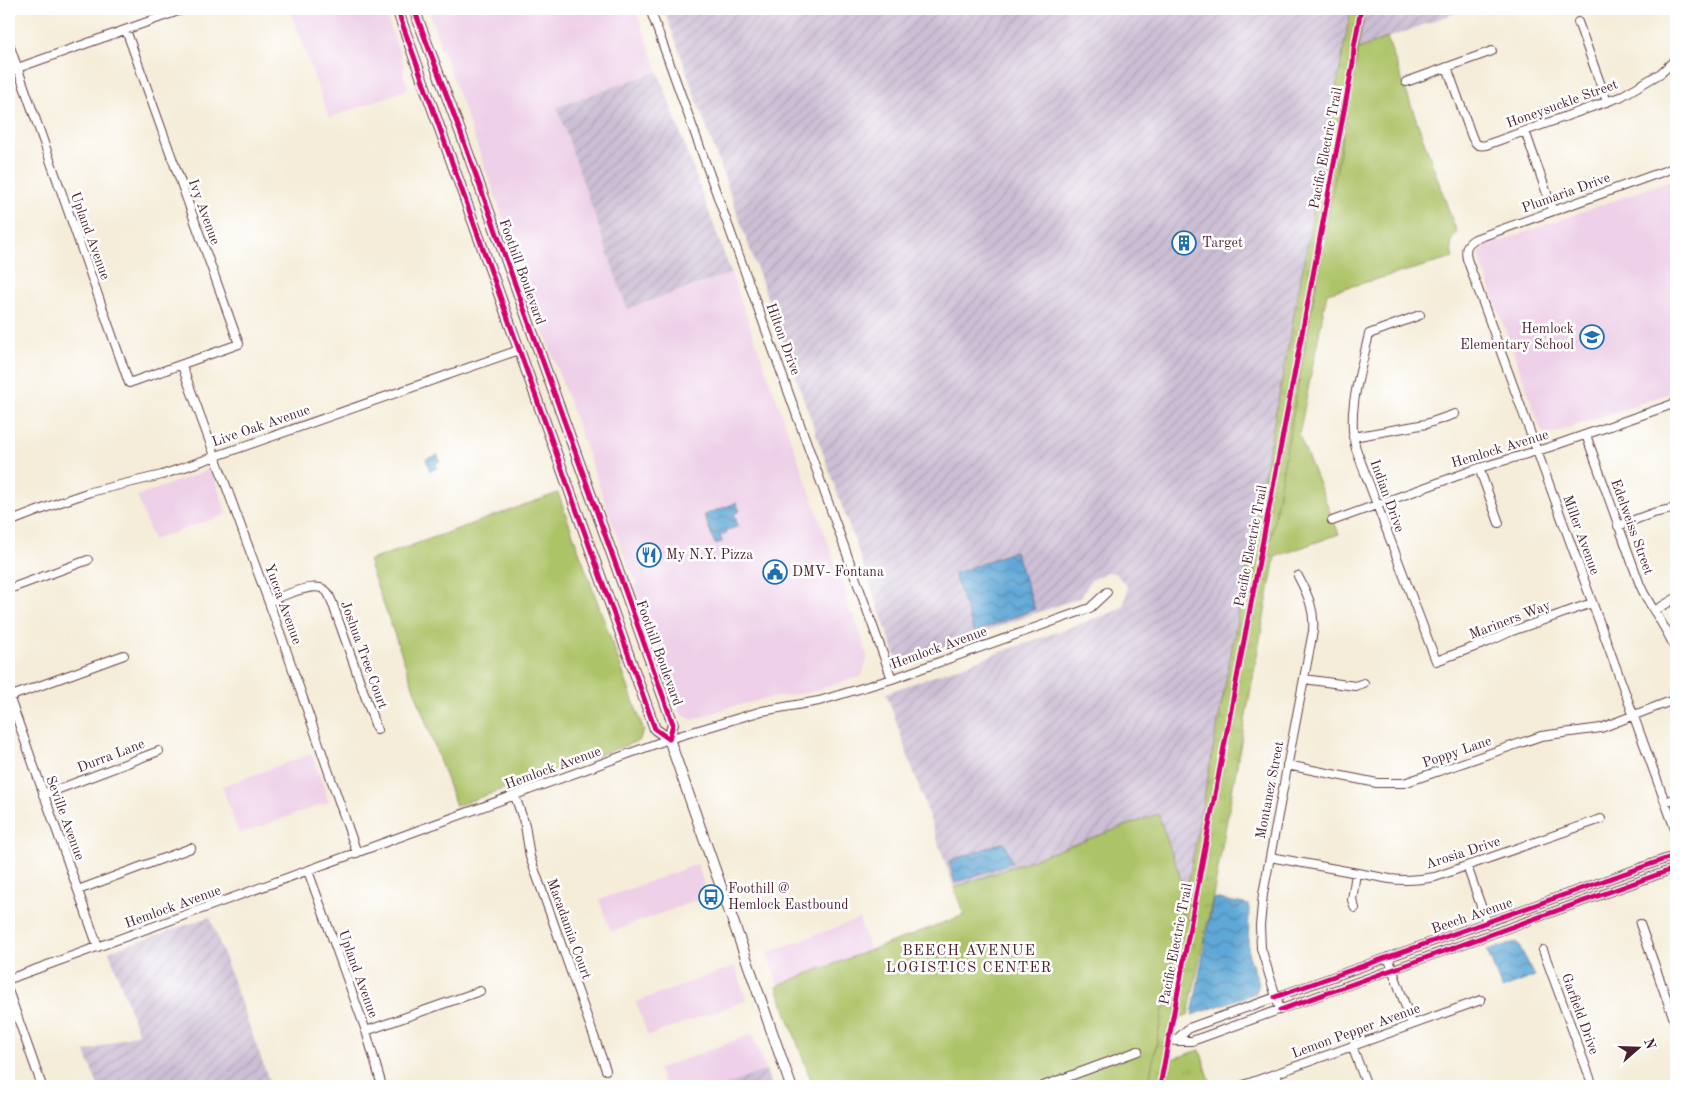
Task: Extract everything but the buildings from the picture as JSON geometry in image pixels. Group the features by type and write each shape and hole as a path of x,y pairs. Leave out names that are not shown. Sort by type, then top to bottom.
{"main road":[{"name":"Foothill Boulevard","path":"396,9 655,729 669,740"},
{"name":"Foothill Boulevard","path":"414,9 460,131 672,724 669,740 791,1086"}],"street":[{"path":"9,71 184,9"},
{"name":"Hilton Drive","path":"650,9 892,679"},
{"path":"1578,22 1608,102"},
{"name":"Ivy Avenue","path":"126,30 239,344 182,366"},
{"name":"Upland Avenue","path":"9,44 129,383 182,366"},
{"path":"1406,82 1492,51"},
{"name":"Honeysuckle Street","path":"1447,67 1472,137 1478,145 1486,145 1620,98 1661,74 1676,59"},
{"path":"1525,131 1553,211"},
{"name":"Plumaria Drive","path":"1466,246 1475,239 1676,167"},
{"name":"Miller Avenue","path":"1466,246 1467,259 1676,832"},
{"name":"Indian Drive","path":"1420,315 1368,334 1354,407 1353,437 1436,661"},
{"name":"Live Oak Avenue","path":"9,522 58,502 90,492 162,475 520,350"},
{"name":"Yucca Avenue","path":"182,366 269,601 357,853"},
{"name":"Hemlock Avenue","path":"1332,521 1479,468 1537,452 1676,403"},
{"path":"1353,437 1426,424 1455,414"},
{"name":"Edelweiss Street","path":"1586,435 1640,585 1666,628 1676,651"},
{"path":"1479,468 1499,523"},
{"path":"1618,526 1653,513 1676,508"},
{"path":"9,589 88,560"},
{"name":"Montanez Street","path":"1280,1010 1262,957 1260,940 1261,910 1313,632 1313,612 1309,597 1298,576"},
{"name":"Joshua Tree Court","path":"269,601 318,586 326,590 332,602 377,730"},
{"name":"Hemlock Avenue","path":"9,980 669,740 762,711 819,702 892,679 1090,608 1107,592"},
{"path":"1654,611 1676,598"},
{"name":"Mariners Way","path":"1436,661 1512,631 1592,603"},
{"path":"9,697 124,655"},
{"path":"1304,679 1355,686 1364,683"},
{"name":"Seville Avenue","path":"9,697 98,947"},
{"name":"Poppy Lane","path":"1287,765 1376,783 1404,783 1541,736 1601,728 1676,699"},
{"name":"Durra Lane","path":"43,795 159,751"},
{"name":"Macadamia Court","path":"515,796 525,825 530,857 606,1070"},
{"path":"1665,802 1676,798"},
{"name":"Arosia Drive","path":"1270,857 1356,874 1410,881 1435,877 1601,819"},
{"path":"78,890 191,848"},
{"name":"Beech Avenue","path":"1676,860 1668,858 1189,1028 1175,1041 1192,1041 1676,868"},
{"path":"1466,866 1487,922"},
{"name":"Upland Avenue","path":"308,871 366,1032 382,1086"},
{"path":"1355,908 1352,900 1356,874"},
{"path":"1640,924 1676,1025"},
{"name":"Garfield Drive","path":"1544,950 1593,1086"},
{"path":"1388,957 1412,1024"},
{"path":"366,1032 480,991"},
{"path":"9,993 42,1086"},
{"name":"Lemon Pepper Avenue","path":"1241,1086 1481,1000"},
{"path":"1352,1046 1367,1086"},
{"path":"1043,1086 1138,1051"},
{"path":"1276,1074 1280,1086"}],"shaded area":[{"path":"290,9 384,9 404,65 404,77 409,89 329,118"},
{"path":"428,9 635,9 658,71 557,107 627,309 731,273 847,595 845,599 851,615 854,615 868,657 862,676 811,692 730,707 693,720 681,714 658,642 652,634 635,587 637,582 632,571 629,569"},
{"path":"664,9 1351,9 1186,894 1158,814 954,888 886,693 1113,612 1122,607 1126,598 1127,586 1115,573 1106,572 1091,580 1081,597 906,660 896,657"},
{"path":"1365,9 1466,9 1358,49"},
{"path":"658,71 731,273 627,309 557,107"},
{"name":"Hemlock Elementary School","path":"1671,180 1676,194 1676,391 1552,434 1542,432 1478,254 1481,248"},
{"path":"211,469 227,514 153,540 137,496"},
{"path":"312,754 329,802 239,834 222,786"},
{"path":"697,864 708,896 611,932 599,900"},
{"path":"210,917 271,1086 98,1086 85,1052 138,1033 109,951"},
{"path":"859,919 870,950 778,985 767,953"},
{"path":"735,966 747,1000 648,1036 636,1002"},
{"path":"752,1034 766,1070 724,1086 665,1086 658,1069"},
{"path":"766,1070 772,1086 724,1086"}],"green space":[{"path":"1351,9 1365,9 1268,553 1275,557 1213,896 1188,1015 1175,1020 1169,1060 1200,1050 1211,1084 1204,1086 1148,1086 1186,894"},
{"path":"1387,38 1457,233 1454,236 1451,248 1453,258 1327,293 1299,435 1339,534 1275,557 1268,554 1358,49"},
{"path":"558,493 644,731 638,741 456,806 368,561"},
{"path":"1158,814 1186,894 1148,1086 926,1086 923,1080 908,1086 813,1086 777,987 778,985 964,915 954,888"}],"water":[{"path":"438,455 440,461 436,463 437,468 430,471 426,459"},
{"path":"736,503 740,511 734,514 738,526 726,531 726,533 720,536 722,542 715,544 704,515"},
{"path":"1015,551 1035,609 974,632 954,574"},
{"path":"1004,842 1012,862 955,883 949,861"},
{"path":"1213,898 1249,905 1248,953 1259,984 1256,993 1192,1015"},
{"path":"1517,942 1535,976 1502,989 1487,950"}],"cycle path":[{"path":"397,9 655,729 669,739 673,724 460,131 414,9"},
{"name":"Pacific Electric Trail","path":"1160,1086 1353,63 1361,9"},
{"path":"1275,997 1668,858 1676,860"},
{"path":"1280,1010 1676,868"}],"place":[{"name":"Target","path":"1184,243"},
{"name":"Hemlock Elementary School","path":"1592,337"},
{"name":"My N.Y. Pizza","path":"649,555"},
{"name":"DMV- Fontana","path":"775,572"},
{"name":"Foothill @ Hemlock Eastbound","path":"711,897"}],"district":[{"name":"BEECH AVENUE LOGISTICS CENTER","path":"969,960"}]}
